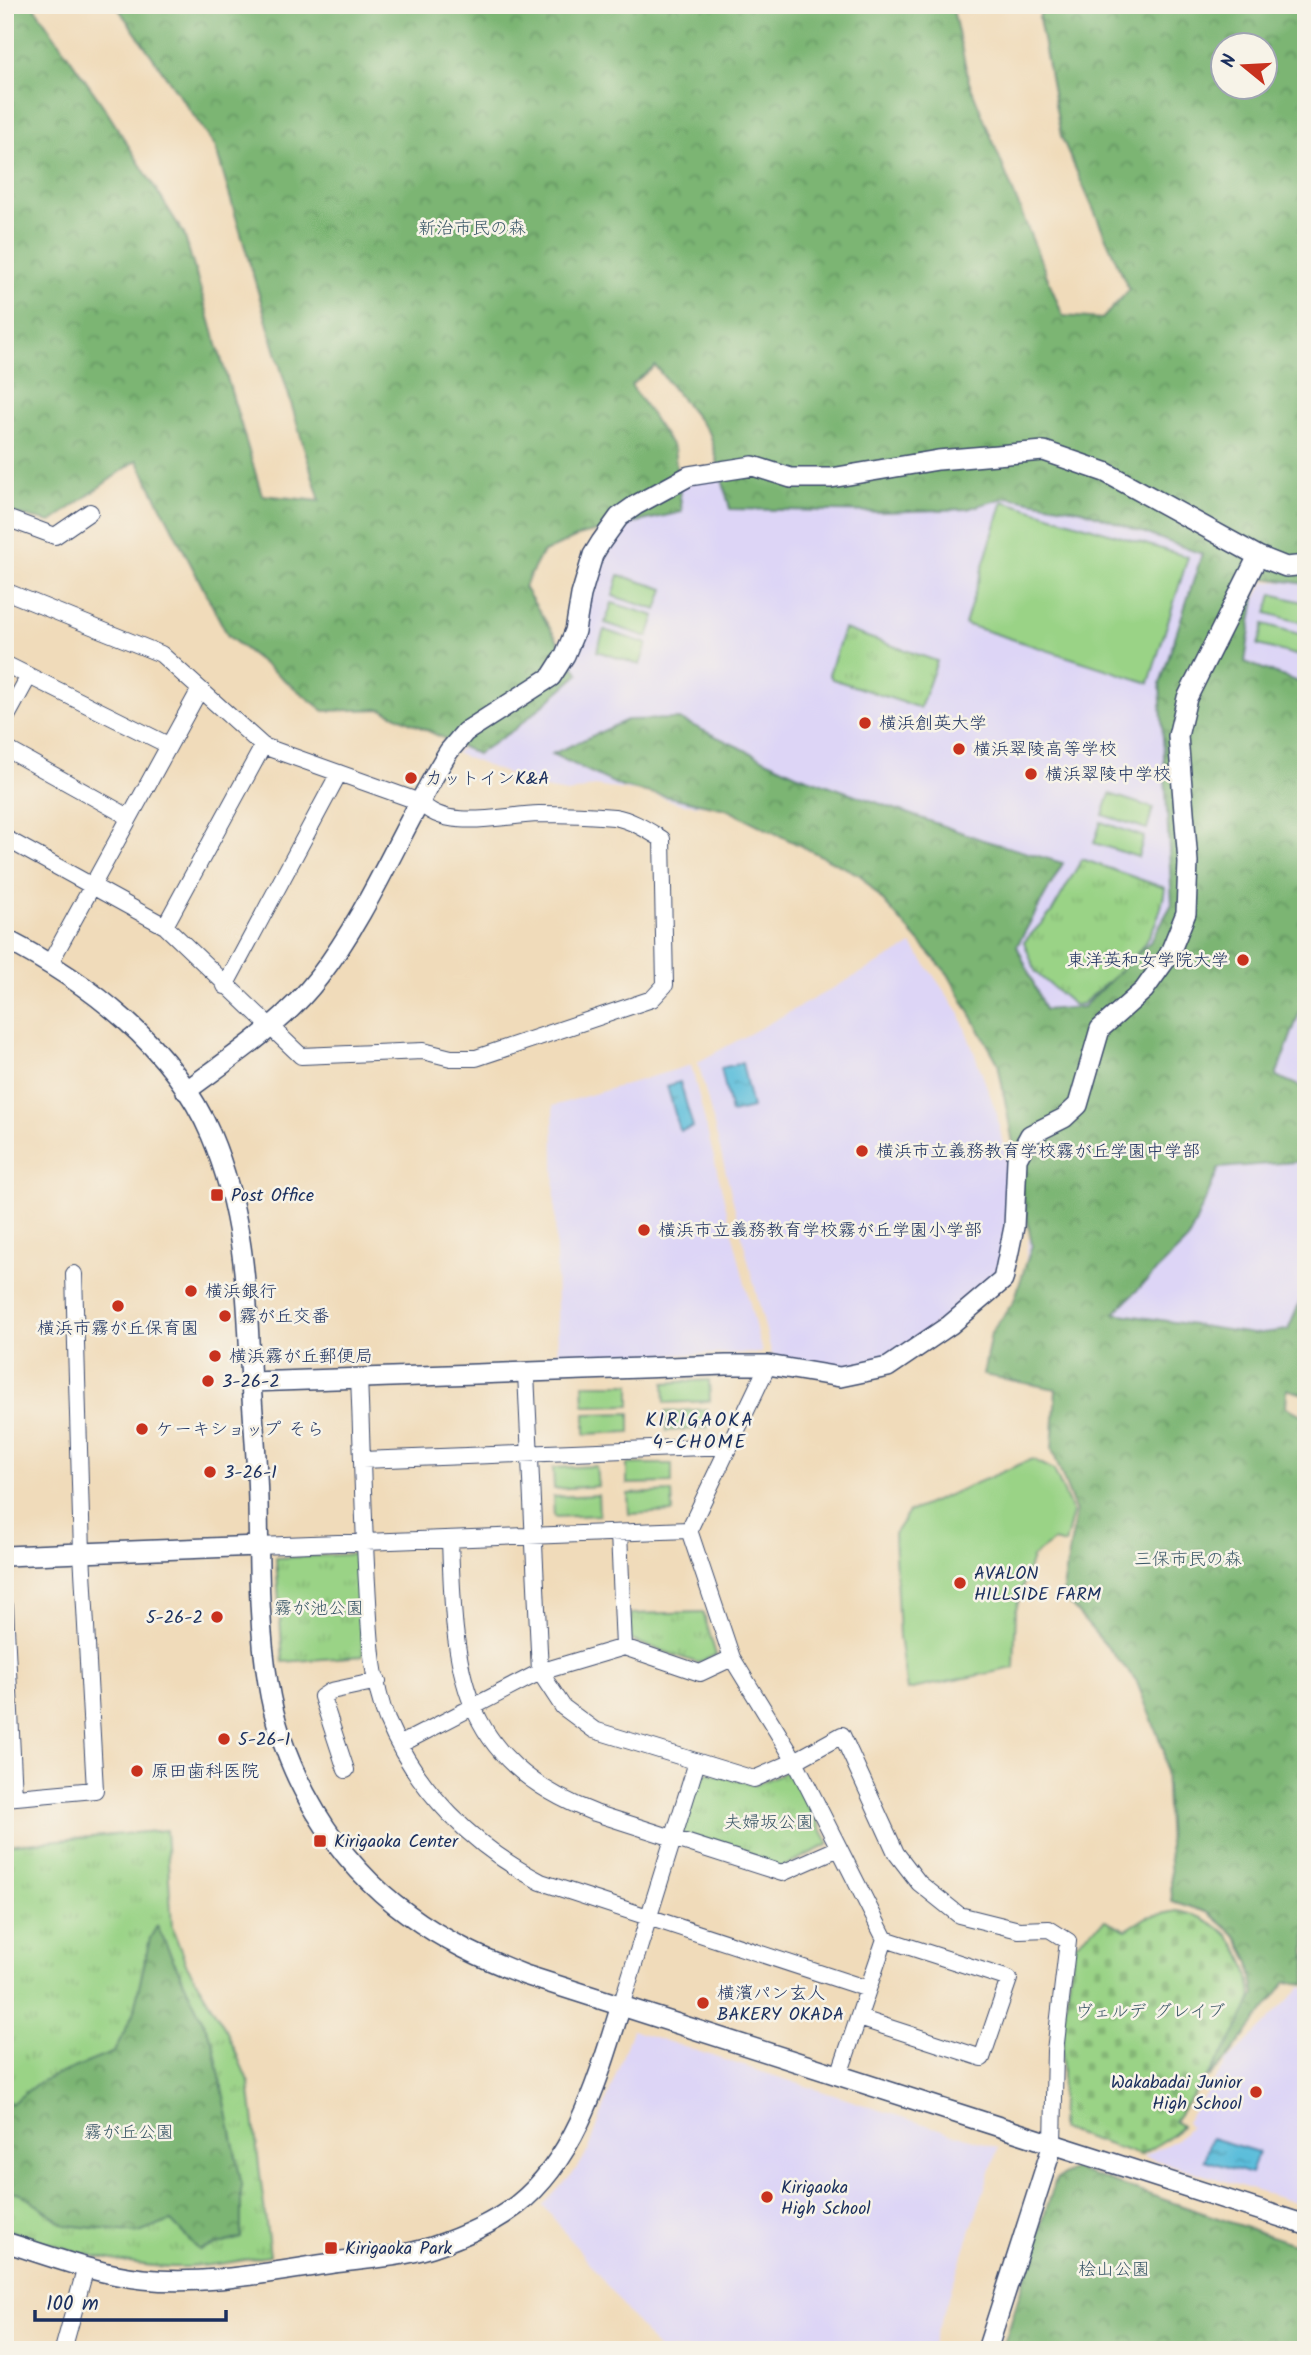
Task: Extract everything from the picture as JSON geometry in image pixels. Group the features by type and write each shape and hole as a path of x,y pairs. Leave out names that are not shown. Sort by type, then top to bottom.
{"street":[{"path":"186,1091 270,1029 318,979 342,945 443,760 465,733 519,701 551,677 565,655 575,631 581,595 593,555 619,517 689,477 753,466 791,478 831,478 938,460 1044,451 1105,472 1258,556 1286,567 1306,565"},
{"path":"5,526 9,519 55,536 90,512"},
{"path":"251,1382 768,1364 840,1377 888,1367 950,1325 1003,1280 1014,1227 1017,1160 1031,1135 1064,1118 1078,1105 1100,1028 1144,990 1169,955 1186,913 1188,862 1178,736 1187,698 1258,556"},
{"path":"5,592 161,653 263,746 420,802 426,810 456,819 538,814 613,817 635,822 662,839 665,985 652,999 476,1058 451,1058 423,1051 300,1056 165,926 5,838"},
{"path":"5,664 168,745"},
{"path":"5,720 29,676"},
{"path":"50,963 200,689"},
{"path":"165,926 263,746"},
{"path":"5,748 129,817"},
{"path":"225,986 339,773"},
{"path":"5,939 50,963 105,1003 150,1044 186,1091 210,1132 237,1214 245,1268 261,1626 276,1724 305,1793 337,1843 406,1913 447,1939 514,1970 1306,2225"},
{"path":"5,1606 10,1798 95,1790 82,1553 74,1274"},
{"path":"768,1364 689,1530 732,1658 795,1761 885,1938 1009,1979 982,2058 859,2018"},
{"path":"526,1373 540,1672 563,1707 594,1730 754,1779 795,1761 842,1735 896,1853 919,1882 959,1915 1019,1930 1049,1929 1068,1941 1055,2051 1053,2144 987,2350"},
{"path":"359,1377 371,1654 387,1719 425,1785 456,1822 509,1865 541,1882 868,1989"},
{"path":"362,1460 730,1446"},
{"path":"5,1556 689,1530"},
{"path":"619,1533 624,1647"},
{"path":"450,1539 455,1644 472,1708 489,1735 512,1763 539,1786 566,1802 672,1841 782,1873 839,1848"},
{"path":"401,1744 540,1672 624,1647 700,1673 732,1658"},
{"path":"346,1770 322,1697 331,1691 377,1681"},
{"path":"5,2242 86,2267 145,2280 251,2275 428,2248 466,2235 517,2204 558,2160 576,2129 621,2006 646,1917 697,1762"},
{"path":"839,2075 885,1938"},
{"path":"63,2350 86,2267"}],"shaded area":[{"path":"935,469 1209,537 1172,924 1021,1136 995,1058 948,962 883,894 802,832 742,808 682,804 648,793 595,786 568,793 545,789 455,753 559,677 585,594 616,526 696,480 718,480 783,495"},
{"name":"東洋英和女学院大学","path":"1306,581 1306,1361 1028,1303 1024,1270 1037,1186 1159,994 1223,668 1264,582"},
{"name":"横浜市立義務教育学校霧が丘学園中学部","path":"912,945 959,1012 997,1114 1011,1187 1001,1258 993,1282 886,1360 849,1367 815,1366 772,1355 698,1062"},
{"name":"横浜市立義務教育学校霧が丘学園小学部","path":"691,1065 762,1353 558,1357 553,1106"},
{"name":"Wakabadai Junior High School","path":"1302,1986 1306,1988 1306,2206 1143,2156 1176,2140 1190,2126 1186,2122 1227,2062"},
{"name":"Kirigaoka High School","path":"632,2030 998,2148 931,2350 658,2350 543,2205 577,2169 589,2149"}],"green space":[{"name":"新治市民の森","path":"5,5 33,5 104,107 184,234 262,495 320,501 215,146 116,5 952,5 969,82 1063,316 1102,319 1129,290 1061,136 1039,18 1043,5 1306,5 1306,584 1258,577 1245,662 1306,685 1306,995 1276,1076 1306,1089 1306,1161 1219,1168 1188,1240 1114,1313 1253,1334 1288,1330 1306,1288 1306,1395 1287,1389 1286,1407 1306,1417 1306,1984 1286,1982 1227,2059 1208,2078 1255,1995 1250,1962 1237,1937 1209,1913 1172,1901 1164,1751 1136,1680 1062,1595 1076,1512 1052,1449 1056,1389 983,1375 991,1333 1014,1301 1032,1245 998,1063 948,974 860,875 726,809 622,787 552,754 627,720 679,719 796,774 983,840 1063,863 1017,946 1045,1010 1083,1007 1151,941 1172,904 1160,684 1202,554 1082,510 1007,497 967,509 883,512 730,509 710,434 655,366 631,385 674,449 682,512 581,535 542,553 524,587 579,674 515,729 477,754 382,709 324,711 228,636 137,460 51,522 5,512"},
{"path":"1003,501 1188,557 1149,683 965,624"},
{"path":"619,575 664,589 657,610 613,596"},
{"path":"1272,594 1306,603 1306,624 1267,613"},
{"path":"612,603 655,616 648,637 605,623"},
{"path":"1264,624 1306,636 1303,657 1258,645"},
{"path":"844,629 937,661 920,708 832,679 829,674"},
{"path":"604,630 647,644 640,665 597,651"},
{"path":"1110,794 1153,808 1147,829 1103,815"},
{"path":"1101,822 1144,837 1138,857 1094,843"},
{"path":"1082,859 1165,888 1155,926 1136,954 1082,1004 1074,1005 1036,973 1024,942 1051,913"},
{"path":"709,1380 710,1401 665,1403 664,1383"},
{"path":"583,1384 630,1384 630,1405 584,1406"},
{"path":"707,1409 708,1428 666,1431 665,1412"},
{"path":"630,1413 630,1432 585,1434 585,1414"},
{"name":"AVALON HILLSIDE FARM","path":"1032,1459 1054,1470 1073,1513 1065,1544 1054,1541 1032,1557 1016,1609 1014,1668 907,1690 899,1637 894,1534 909,1512"},
{"path":"627,1464 672,1464 672,1483 627,1484"},
{"path":"596,1466 598,1486 554,1489 553,1468"},
{"path":"672,1492 673,1512 629,1514 628,1494"},
{"path":"598,1495 599,1515 554,1517 553,1497"},
{"name":"霧が池公園","path":"357,1554 363,1656 283,1662 276,1558"},
{"path":"703,1612 716,1655 698,1663 630,1640 631,1614"},
{"name":"夫婦坂公園","path":"699,1770 755,1785 789,1770 829,1844 781,1868 678,1837"},
{"name":"霧が丘公園","path":"166,1830 172,1927 186,1964 227,2032 249,2083 270,2256 197,2266 151,2266 88,2254 5,2229 5,1845"},
{"name":"ヴェルデ グレイブ","path":"1177,1911 1191,1914 1214,1925 1233,1941 1240,1952 1252,1994 1236,2031 1174,2121 1181,2126 1173,2135 1140,2155 1060,2129 1064,2016 1075,1944 1105,1920 1126,1930 1147,1917"},
{"path":"157,1926 213,2042 241,2181 241,2238 199,2250 171,2221 139,2233 65,2225 20,2193 5,2190 5,2098 11,2104 39,2082 114,2052 133,2014 150,1938"},
{"name":"桧山公園","path":"1074,2169 1306,2248 1306,2347 1300,2350 1002,2350 1056,2179"}],"water":[{"path":"742,1063 752,1108 731,1113 721,1068"},
{"path":"680,1082 693,1127 680,1131 667,1086"},
{"path":"1211,2138 1258,2152 1251,2174 1204,2160"}],"place":[{"name":"横浜創英大学","path":"865,723"},
{"name":"横浜翠陵高等学校","path":"959,749"},
{"name":"横浜翠陵中学校","path":"1031,774"},
{"name":"カットインK&A","path":"411,778"},
{"name":"東洋英和女学院大学","path":"1243,960"},
{"name":"横浜市立義務教育学校霧が丘学園中学部","path":"862,1151"},
{"name":"Post Office","path":"217,1195"},
{"name":"横浜市立義務教育学校霧が丘学園小学部","path":"644,1230"},
{"name":"横浜銀行","path":"191,1291"},
{"name":"横浜市霧が丘保育園","path":"118,1306"},
{"name":"霧が丘交番","path":"225,1316"},
{"name":"横浜霧が丘郵便局","path":"215,1356"},
{"name":"3-26-2","path":"208,1381"},
{"name":"ケーキショップ そら","path":"142,1429"},
{"name":"3-26-1","path":"210,1472"},
{"name":"AVALON HILLSIDE FARM","path":"960,1583"},
{"name":"5-26-2","path":"217,1617"},
{"name":"5-26-1","path":"224,1739"},
{"name":"原田歯科医院","path":"137,1771"},
{"name":"Kirigaoka Center","path":"320,1841"},
{"name":"横濱パン玄人 BAKERY OKADA","path":"703,2003"},
{"name":"Wakabadai Junior High School","path":"1256,2092"},
{"name":"Kirigaoka High School","path":"767,2197"},
{"name":"Kirigaoka Park","path":"331,2248"}],"district":[{"name":"KIRIGAOKA 4-CHOME","path":"700,1430"}],"park label":[{"name":"三保市民の森","path":"1188,1559"}]}
